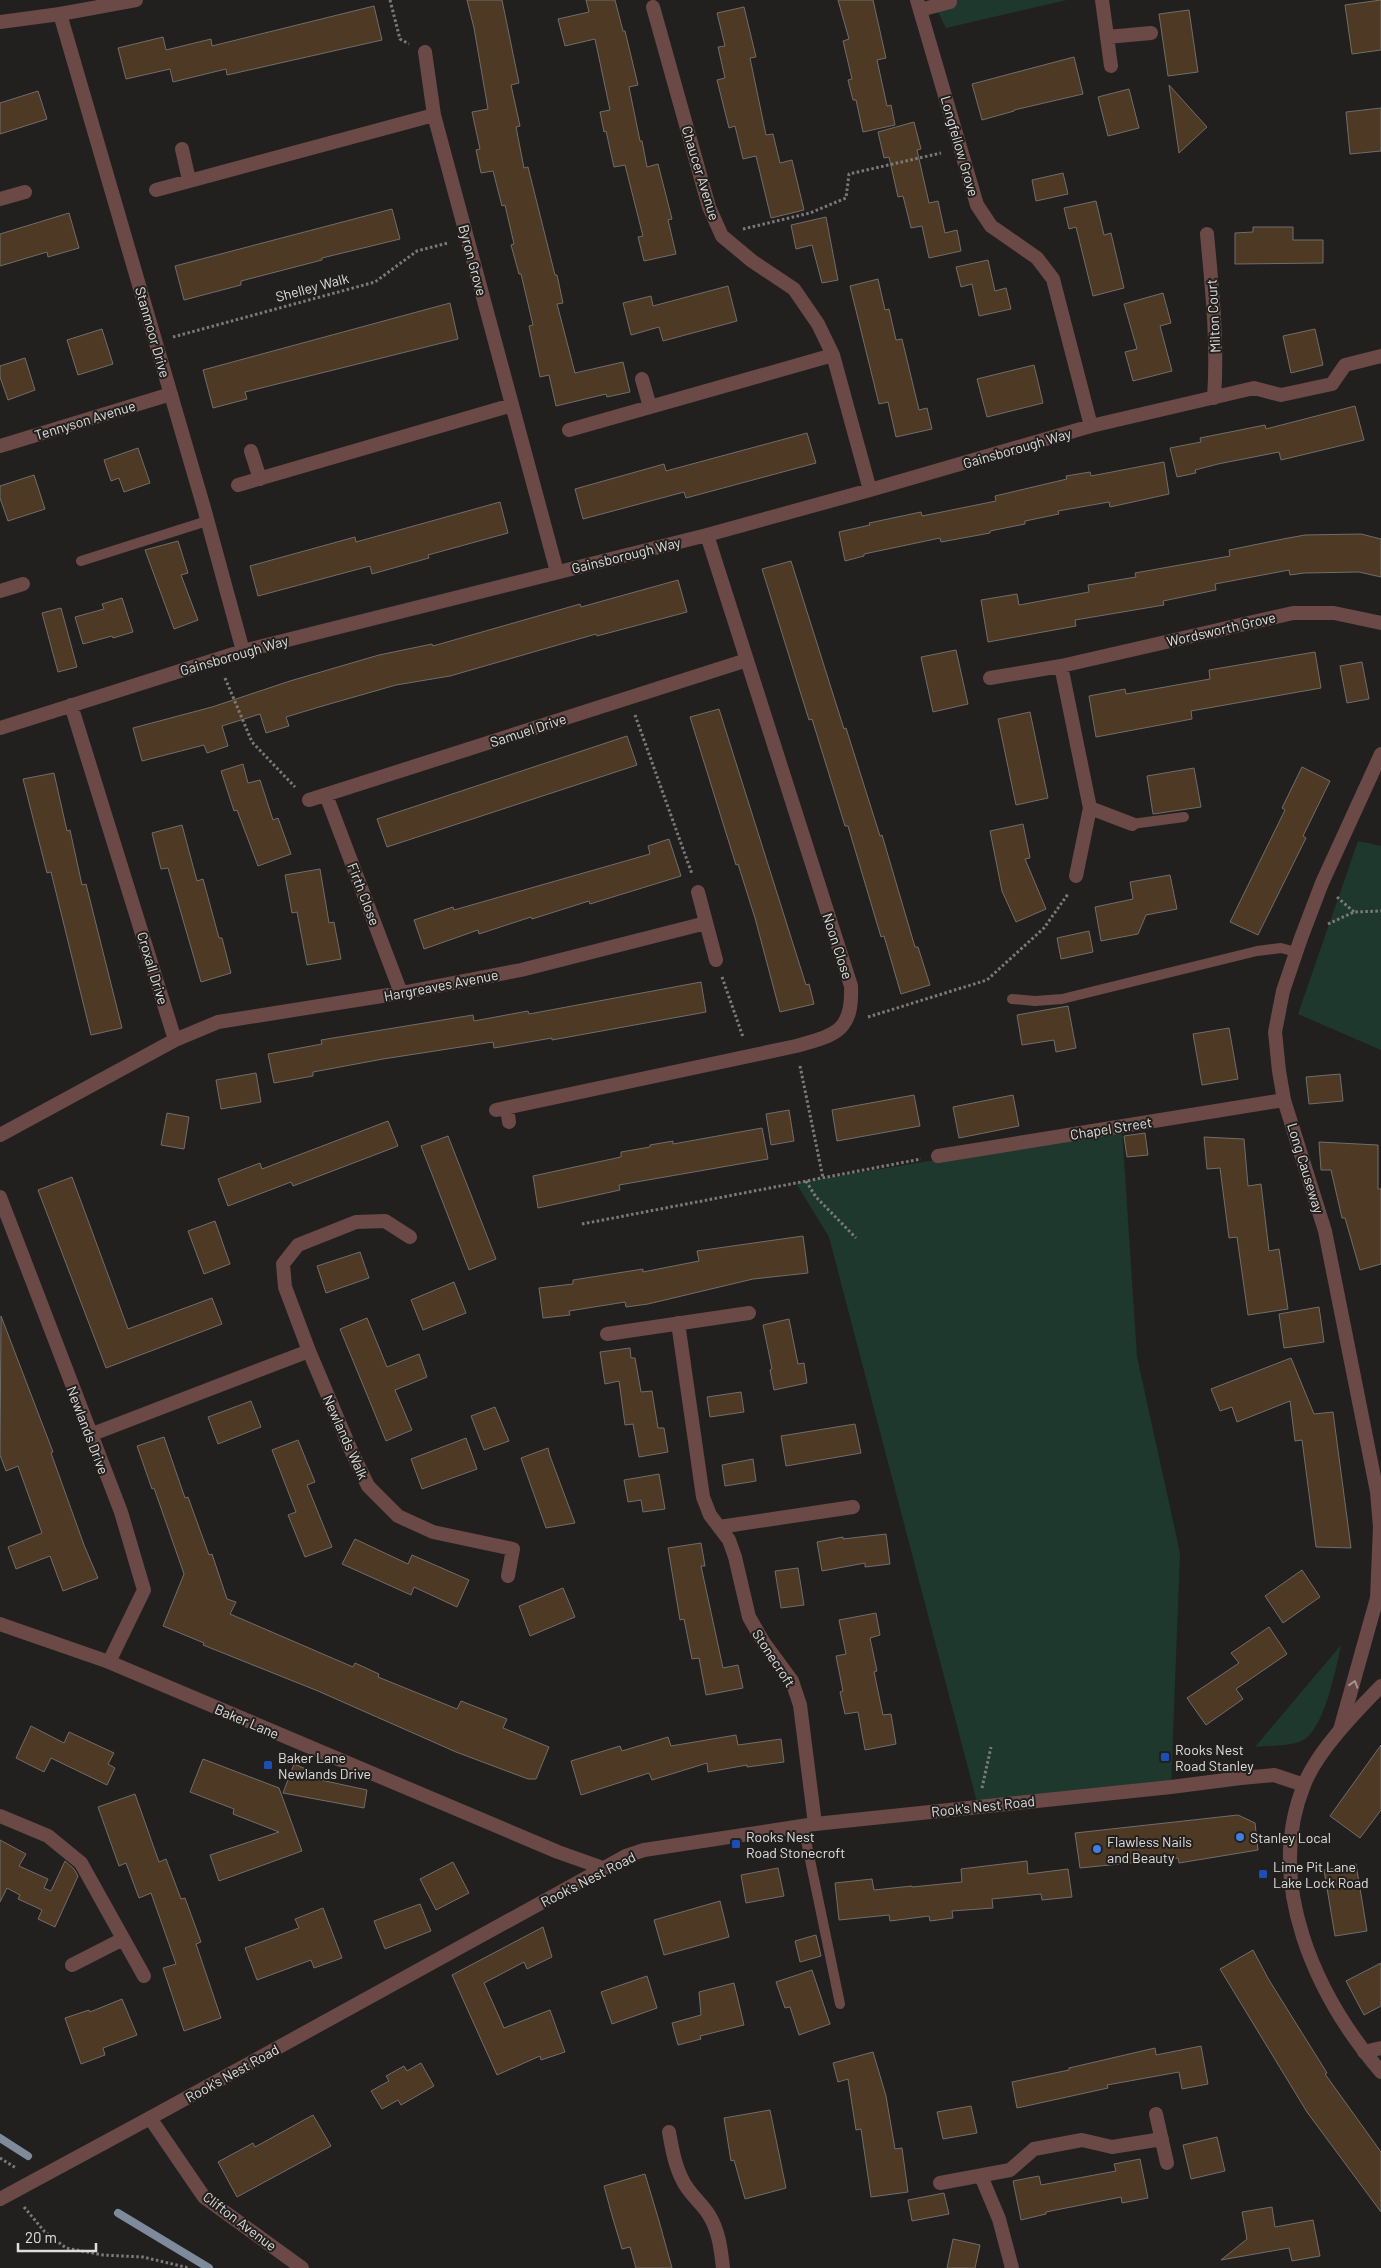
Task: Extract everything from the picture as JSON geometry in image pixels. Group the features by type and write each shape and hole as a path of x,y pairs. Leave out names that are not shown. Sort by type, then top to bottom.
{"street":[{"path":"0,22 60,14 136,0"},
{"path":"1102,0 1111,66"},
{"name":"Longfellow Grove","path":"950,2 918,5 977,205 991,226 1037,258 1053,279 1091,426"},
{"name":"Chaucer Avenue","path":"653,7 709,207 722,236 752,261 794,289 818,324 833,355 870,490"},
{"name":"Stanmoor Drive","path":"60,14 244,650"},
{"path":"1107,37 1151,33"},
{"name":"Byron Grove","path":"425,52 434,115 557,572"},
{"path":"156,190 434,115"},
{"path":"182,149 189,180"},
{"path":"0,199 26,192"},
{"name":"Milton Court","path":"1207,234 1214,318 1216,375 1214,398"},
{"path":"568,430 833,355"},
{"name":"Gainsborough Way","path":"0,728 244,650 707,534 870,490 1091,426 1254,388 1281,395 1332,384 1345,365 1381,356"},
{"path":"642,379 650,407"},
{"name":"Tennyson Avenue","path":"0,446 171,394"},
{"path":"238,485 512,405"},
{"path":"252,451 260,479"},
{"name":"Noon Close","path":"707,534 851,986 852,1006 844,1025"},
{"path":"0,591 23,584"},
{"name":"Wordsworth Grove","path":"990,678 1061,666 1293,613 1334,613 1381,623"},
{"name":"Samuel Drive","path":"309,800 747,660"},
{"path":"1061,666 1090,808 1076,876"},
{"name":"Croxall Drive","path":"71,705 175,1040"},
{"name":"Long Causeway","path":"1340,1731 1379,1602 1380,1527 1377,1492 1325,1231 1284,1100 1275,1032 1283,991 1300,938 1322,883 1381,754"},
{"name":"Firth Close","path":"326,795 401,993"},
{"path":"1090,808 1132,824"},
{"path":"698,892 716,960"},
{"name":"Hargreaves Avenue","path":"175,1040 218,1022 401,993 522,970 706,923"},
{"path":"509,1122 501,1109 796,1046 826,1038 844,1025"},
{"path":"0,1135 175,1040"},
{"name":"Chapel Street","path":"938,1156 1284,1100"},
{"name":"Newlands Drive","path":"0,1197 120,1512 144,1590 109,1662"},
{"name":"Newlands Walk","path":"410,1237 385,1221 356,1222 298,1245 283,1264 285,1287 309,1351 368,1486 398,1516 433,1532 513,1549 508,1576"},
{"path":"607,1334 749,1313"},
{"name":"Stonecroft","path":"678,1323 703,1497 710,1514 729,1540 735,1557 749,1617 764,1643 792,1681 800,1705 809,1825"},
{"path":"90,1435 309,1351"},
{"path":"719,1526 853,1507"},
{"name":"Baker Lane","path":"0,1624 109,1662 558,1852 603,1868"},
{"path":"1381,1686 1340,1731 1313,1767 1304,1784 1290,1834 1290,1858 1296,1906 1305,1946 1333,2006 1364,2052 1381,2072"},
{"name":"Rook's Nest Road","path":"6,2195 150,2118 603,1868 626,1856 644,1850 809,1825 1274,1775 1304,1784"},
{"path":"0,1816 48,1836 81,1863 144,1976"},
{"path":"72,1965 123,1939"},
{"path":"1364,2052 1381,2048"},
{"path":"1156,2114 1167,2163"},
{"name":"Clifton Avenue","path":"150,2118 204,2197 302,2268"},
{"path":"669,2132 676,2166 683,2183 708,2214 716,2229 721,2248 723,2268"},
{"path":"940,2184 1010,2170 1034,2149 1082,2140 1112,2147 1162,2139"},
{"path":"981,2176 999,2219 1012,2268"}],"lane":[{"path":"82,561 207,521"},
{"path":"1132,824 1184,817"},
{"path":"1012,999 1034,1001 1062,999 1257,951 1281,948 1296,952"},
{"path":"809,1825 840,2004"}],"path":[{"path":"390,0 400,40 425,52"},
{"path":"722,236 744,228 810,213 846,198 849,174 961,148"},
{"name":"Shelley Walk","path":"156,342 375,282 417,251 467,239"},
{"path":"217,659 252,742 309,800"},
{"path":"628,697 698,892"},
{"path":"844,1025 987,980 1044,928 1068,894 1076,876"},
{"path":"1300,938 1354,912 1381,911"},
{"path":"716,960 749,1057"},
{"path":"796,1046 823,1178"},
{"path":"582,1224 938,1156"},
{"path":"806,1181 816,1197 856,1238"},
{"path":"978,1806 991,1747"},
{"path":"6,2195 44,2231 66,2248 103,2255 143,2257 189,2268"}],"green space":[{"path":"932,0 1067,0 946,28"},
{"path":"1358,841 1381,846 1381,1050 1298,1014"},
{"path":"1122,1129 1137,1357 1180,1553 1171,1787 978,1806 829,1237 796,1183"},
{"path":"1341,1645 1329,1695 1312,1732 1300,1742 1255,1747"}],"building":[{"path":"467,0 502,0 519,83 511,85 520,126 516,127 524,168 528,167 555,275 557,275 563,303 557,304 575,373 623,362 630,392 607,397 606,394 556,406 549,375 540,377 529,326 533,325 521,274 519,274 511,245 514,244 505,205 502,206 493,171 481,173 476,150 480,149 472,112 488,109 474,28"},
{"path":"586,0 615,0 623,31 625,31 638,85 629,87 640,141 642,141 647,167 658,164 672,219 668,220 676,254 644,261 638,237 643,236 625,165 614,167 606,131 604,132 600,112 610,110 595,39 565,46 558,19 589,12"},
{"path":"838,0 873,0 886,58 877,60 887,106 891,105 895,125 863,132 856,100 853,100 848,80 852,79 843,41 849,39"},
{"path":"1381,0 1381,50 1352,54 1345,5"},
{"path":"374,6 382,40 227,75 226,69 173,82 170,69 126,79 118,48 163,37 166,50 211,39 212,46"},
{"path":"744,7 756,57 750,58 766,135 773,134 780,163 792,160 804,210 771,218 756,156 743,159 735,126 729,128 717,80 725,78 718,47 725,46 717,13"},
{"path":"1189,10 1198,72 1168,76 1159,14"},
{"path":"1074,57 1083,94 1014,110 982,120 972,84"},
{"path":"1169,85 1207,127 1179,153"},
{"path":"1129,89 1139,128 1108,136 1098,97"},
{"path":"38,91 47,119 0,134 0,103"},
{"path":"1381,108 1381,151 1350,154 1346,112"},
{"path":"914,122 921,149 917,150 929,203 938,201 945,233 957,230 961,251 929,258 922,226 911,228 903,196 898,197 889,157 884,158 878,132"},
{"path":"1063,173 1068,194 1036,201 1032,180"},
{"path":"1096,201 1104,235 1111,233 1124,288 1093,296 1076,227 1069,229 1064,208"},
{"path":"392,209 400,239 322,258 322,260 241,281 241,285 184,300 175,266"},
{"path":"69,213 79,248 48,257 47,252 0,266 0,234"},
{"path":"826,217 838,280 822,283 812,245 796,249 791,225"},
{"path":"1253,227 1293,227 1293,240 1323,240 1323,263 1235,264 1235,233 1253,232"},
{"path":"988,260 995,291 1006,288 1011,309 979,316 972,284 961,287 956,267"},
{"path":"878,279 885,310 889,309 896,340 902,339 919,410 927,408 932,429 896,437 888,402 879,404 850,286"},
{"path":"728,286 737,321 663,341 659,327 631,335 623,303 651,296 653,306"},
{"path":"1163,293 1171,323 1160,326 1172,371 1133,381 1125,352 1137,349 1124,304"},
{"path":"450,303 458,339 245,392 247,399 213,408 203,370"},
{"path":"102,329 113,364 78,375 67,340"},
{"path":"1315,329 1323,365 1291,373 1283,336"},
{"path":"25,358 35,390 8,400 0,377 0,366"},
{"path":"1034,365 1043,403 987,417 977,379"},
{"path":"1355,406 1364,440 1281,460 1279,452 1218,464 1195,470 1196,473 1177,477 1170,448 1201,442 1200,438 1265,425 1266,429"},
{"path":"807,433 816,463 686,498 684,492 583,519 575,489 664,464 666,471"},
{"path":"138,448 150,483 124,492 119,478 111,481 104,460"},
{"path":"1164,462 1169,494 1110,507 1109,502 1058,511 1059,514 1025,521 1025,524 990,531 990,533 941,542 940,538 864,554 864,556 845,561 839,532 870,525 869,523 921,512 922,516 996,501 995,496 1067,479 1066,476 1090,472 1091,476"},
{"path":"34,475 45,509 8,521 0,498 0,486"},
{"path":"500,502 508,533 428,555 429,558 372,574 370,566 258,596 250,566 355,537 356,542"},
{"path":"1361,534 1381,539 1381,577 1359,572 1290,575 1289,570 1215,584 1216,590 1163,601 1164,605 1075,620 1076,626 988,642 981,600 1017,594 1019,605 1089,592 1088,585 1136,577 1135,573 1230,556 1229,550 1305,535"},
{"path":"178,541 188,573 181,575 198,620 174,629 145,550"},
{"path":"791,561 844,729 846,728 880,836 882,835 915,947 918,947 930,985 901,994 884,936 881,937 848,826 845,826 812,719 809,720 762,569"},
{"path":"678,580 687,612 597,636 596,634 450,676 396,685 319,707 286,717 289,726 266,733 260,714 222,726 228,746 207,753 204,745 142,761 133,728 212,707 290,681 379,655 432,644 433,646 580,604 581,607"},
{"path":"122,598 133,632 83,644 75,617 104,609 102,604"},
{"path":"61,608 77,667 58,672 42,613"},
{"path":"956,650 968,704 933,712 921,657"},
{"path":"1315,652 1321,688 1191,711 1192,719 1096,737 1089,696 1125,689 1126,694 1210,679 1209,670"},
{"path":"1362,662 1369,699 1347,703 1340,666"},
{"path":"719,709 806,985 809,984 814,1004 780,1012 755,918 738,864 736,865 690,717"},
{"path":"1030,712 1048,798 1016,805 998,719"},
{"path":"627,736 637,765 387,847 377,819"},
{"path":"243,764 248,783 260,780 273,820 278,818 291,854 258,866 237,810 234,811 221,771"},
{"path":"1302,767 1330,781 1303,836 1306,838 1258,935 1230,922 1285,810 1282,808"},
{"path":"1194,768 1201,807 1153,814 1147,776"},
{"path":"54,773 67,831 70,830 82,885 86,884 122,1028 91,1035 51,872 47,873 23,779"},
{"path":"1023,824 1030,858 1025,859 1046,909 1016,922 1002,891 990,831"},
{"path":"182,825 197,881 203,879 219,938 222,938 231,973 201,982 168,868 161,869 152,833"},
{"path":"669,839 681,876 590,904 589,901 532,919 531,917 479,934 478,930 424,949 414,920 453,907 454,910 650,854 648,846"},
{"path":"320,869 329,923 334,922 341,959 307,965 297,912 292,913 285,875"},
{"path":"1170,875 1177,909 1146,915 1138,934 1101,941 1095,907 1133,899 1130,882"},
{"path":"1089,931 1093,952 1061,959 1057,938"},
{"path":"701,982 706,1012 552,1040 552,1038 494,1048 493,1042 383,1059 313,1072 313,1076 274,1083 268,1054 322,1044 321,1040 473,1015 474,1021 528,1011 529,1014"},
{"path":"1068,1006 1076,1048 1056,1052 1054,1040 1022,1045 1017,1015"},
{"path":"1229,1028 1238,1079 1202,1085 1193,1034"},
{"path":"256,1073 261,1102 221,1109 216,1080"},
{"path":"1340,1074 1343,1101 1309,1104 1306,1077"},
{"path":"914,1095 920,1126 837,1141 832,1110"},
{"path":"1013,1095 1019,1126 959,1138 953,1107"},
{"path":"789,1110 794,1141 771,1145 766,1114"},
{"path":"167,1113 189,1117 184,1149 161,1145"},
{"path":"388,1121 398,1146 293,1186 291,1182 228,1206 218,1179 260,1163 262,1169"},
{"path":"762,1128 768,1159 619,1185 620,1190 538,1208 533,1176 621,1157 621,1152 650,1147 650,1145 673,1141 673,1144"},
{"path":"1145,1133 1148,1155 1127,1157 1124,1136"},
{"path":"448,1136 496,1259 469,1270 421,1146"},
{"path":"1204,1137 1244,1139 1248,1186 1261,1184 1269,1251 1279,1249 1288,1309 1248,1315 1237,1237 1229,1238 1220,1168 1207,1169"},
{"path":"1319,1142 1378,1145 1378,1189 1381,1189 1381,1264 1360,1270 1345,1218 1342,1218 1331,1170 1321,1170"},
{"path":"72,1177 128,1329 212,1298 222,1324 106,1368 38,1190"},
{"path":"215,1221 230,1264 204,1274 188,1231"},
{"path":"803,1236 808,1273 753,1279 648,1304 626,1307 625,1302 569,1311 570,1315 543,1318 539,1288 573,1284 573,1280 643,1269 643,1272 699,1261 697,1251"},
{"path":"360,1252 369,1278 326,1293 317,1266"},
{"path":"454,1282 466,1313 423,1330 411,1300"},
{"path":"1319,1307 1324,1342 1284,1348 1279,1314"},
{"path":"1,1316 53,1452 51,1453 84,1545 98,1578 63,1591 50,1556 16,1569 8,1547 42,1533 18,1466 6,1471 0,1455"},
{"path":"367,1318 387,1367 419,1354 427,1377 395,1390 412,1430 386,1441 340,1329"},
{"path":"789,1319 798,1364 804,1363 807,1383 774,1390 770,1370 772,1369 763,1325"},
{"path":"630,1348 631,1358 635,1358 641,1392 652,1391 658,1428 664,1428 668,1452 639,1457 633,1424 625,1425 619,1381 605,1384 600,1352"},
{"path":"1291,1358 1314,1414 1333,1412 1351,1548 1316,1547 1302,1440 1295,1441 1290,1401 1237,1422 1232,1407 1220,1411 1211,1389"},
{"path":"741,1392 744,1412 710,1417 707,1397"},
{"path":"251,1401 261,1427 218,1444 208,1417"},
{"path":"495,1407 509,1441 484,1450 471,1416"},
{"path":"855,1424 861,1453 786,1466 781,1436"},
{"path":"164,1437 185,1498 188,1497 209,1555 212,1554 227,1599 236,1602 230,1614 353,1667 355,1663 379,1674 378,1677 457,1709 461,1701 507,1719 503,1728 549,1747 536,1779 528,1779 456,1752 318,1691 203,1645 204,1643 163,1626 184,1574 137,1446"},
{"path":"466,1438 477,1469 422,1489 411,1459"},
{"path":"298,1440 315,1482 307,1485 332,1547 305,1557 288,1515 296,1512 272,1450"},
{"path":"548,1448 575,1523 546,1528 521,1458"},
{"path":"753,1459 756,1481 725,1486 722,1465"},
{"path":"659,1474 665,1509 643,1512 641,1500 628,1502 624,1480"},
{"path":"886,1534 890,1564 865,1567 865,1563 822,1571 817,1542 843,1537 843,1539"},
{"path":"355,1539 408,1564 412,1555 469,1580 457,1607 414,1587 411,1595 342,1564"},
{"path":"701,1543 705,1566 701,1566 723,1668 738,1665 743,1688 706,1695 699,1658 692,1659 684,1619 680,1620 668,1548"},
{"path":"798,1568 804,1605 781,1608 775,1571"},
{"path":"1302,1570 1320,1597 1283,1623 1265,1596"},
{"path":"563,1588 575,1617 530,1636 519,1606"},
{"path":"876,1613 880,1635 870,1638 877,1671 874,1672 883,1715 891,1714 896,1744 865,1750 858,1712 845,1714 840,1692 843,1691 836,1656 846,1654 839,1620"},
{"path":"1269,1627 1287,1654 1236,1689 1243,1699 1206,1725 1187,1698 1239,1663 1231,1653"},
{"path":"31,1726 64,1743 69,1732 114,1753 108,1764 115,1768 107,1785 51,1758 44,1772 16,1758"},
{"path":"736,1735 738,1745 781,1739 784,1762 747,1767 747,1765 708,1772 707,1763 652,1780 649,1773 581,1795 571,1761 620,1746 622,1751 668,1737 671,1746"},
{"path":"1381,1745 1381,1810 1360,1838 1330,1816"},
{"path":"203,1759 279,1788 302,1851 219,1881 210,1855 279,1832 233,1814 234,1809 190,1792"},
{"path":"294,1764 318,1774 316,1779 367,1790 364,1808 283,1793"},
{"path":"135,1794 159,1862 166,1859 181,1899 185,1898 201,1942 196,1944 221,2018 184,2031 163,1968 176,1964 151,1893 139,1898 126,1863 119,1866 98,1807"},
{"path":"1238,1815 1255,1823 1258,1850 1179,1863 1178,1858 1080,1868 1075,1833"},
{"path":"0,1840 26,1854 19,1866 48,1879 44,1888 51,1891 65,1861 74,1869 78,1876 55,1927 38,1919 42,1910 18,1899 20,1895 7,1888 0,1902"},
{"path":"1027,1861 1028,1874 1068,1869 1072,1897 1042,1900 1041,1894 992,1899 993,1908 952,1911 953,1918 930,1921 929,1916 890,1921 889,1915 839,1920 835,1883 872,1879 874,1890 962,1882 961,1869"},
{"path":"453,1862 469,1893 436,1910 420,1879"},
{"path":"1356,1864 1367,1931 1335,1936 1324,1870"},
{"path":"778,1868 784,1896 746,1903 741,1875"},
{"path":"720,1901 729,1937 664,1955 654,1920"},
{"path":"420,1904 431,1931 385,1949 374,1921"},
{"path":"323,1908 342,1958 314,1968 311,1960 257,1980 245,1948 299,1928 295,1919"},
{"path":"543,1927 552,1957 527,1969 524,1962 484,1983 504,2028 550,2010 565,2052 541,2060 540,2056 497,2075 452,1975"},
{"path":"816,1935 821,1956 800,1962 795,1941"},
{"path":"1253,1950 1269,1980 1327,2073 1325,2074 1381,2152 1381,2212 1307,2112 1220,1969"},
{"path":"1381,1963 1381,2006 1364,2015 1346,1981"},
{"path":"812,1970 830,2024 799,2035 790,2007 785,2008 776,1982"},
{"path":"647,1976 657,2008 612,2024 601,1992"},
{"path":"734,1983 744,2025 700,2036 701,2039 678,2045 672,2023 701,2015 699,1992"},
{"path":"122,1999 137,2035 103,2048 105,2055 81,2064 65,2018 89,2010 90,2012"},
{"path":"1201,2046 1208,2084 1182,2089 1179,2072 1107,2085 1108,2088 1017,2108 1012,2082 1069,2070 1069,2068 1155,2048 1156,2055"},
{"path":"873,2052 886,2096 895,2149 902,2148 908,2192 871,2197 861,2129 856,2130 848,2079 838,2082 833,2063"},
{"path":"421,2063 434,2086 401,2105 398,2100 382,2109 371,2091 389,2081 386,2076 404,2066 407,2071"},
{"path":"971,2106 977,2133 943,2139 937,2112"},
{"path":"770,2110 786,2188 745,2199 734,2160 731,2161 724,2118"},
{"path":"313,2115 331,2146 237,2197 218,2162 253,2143 255,2147"},
{"path":"1217,2137 1225,2171 1191,2179 1183,2145"},
{"path":"1140,2159 1148,2198 1122,2203 1121,2197 1046,2212 1046,2214 1021,2220 1013,2181 1039,2176 1041,2185 1116,2171 1114,2164"},
{"path":"645,2174 672,2268 636,2268 630,2247 622,2249 611,2212 604,2186"},
{"path":"944,2193 949,2214 912,2221 908,2200"},
{"path":"1272,2207 1275,2227 1313,2220 1320,2256 1292,2261 1289,2248 1221,2260 1247,2239 1242,2212"},
{"path":"953,2239 980,2245 975,2268 947,2268"}],"waterway":[{"path":"0,2138 28,2156"},
{"path":"118,2213 209,2268"}],"place":[{"name":"Rooks Nest Road Stanley","path":"1165,1757"},
{"name":"Baker Lane Newlands Drive","path":"268,1765"},
{"name":"Stanley Local","path":"1240,1837"},
{"name":"Rooks Nest Road Stonecroft","path":"736,1844"},
{"name":"Flawless Nails and Beauty","path":"1097,1849"},
{"name":"Lime Pit Lane Lake Lock Road","path":"1263,1874"}]}
